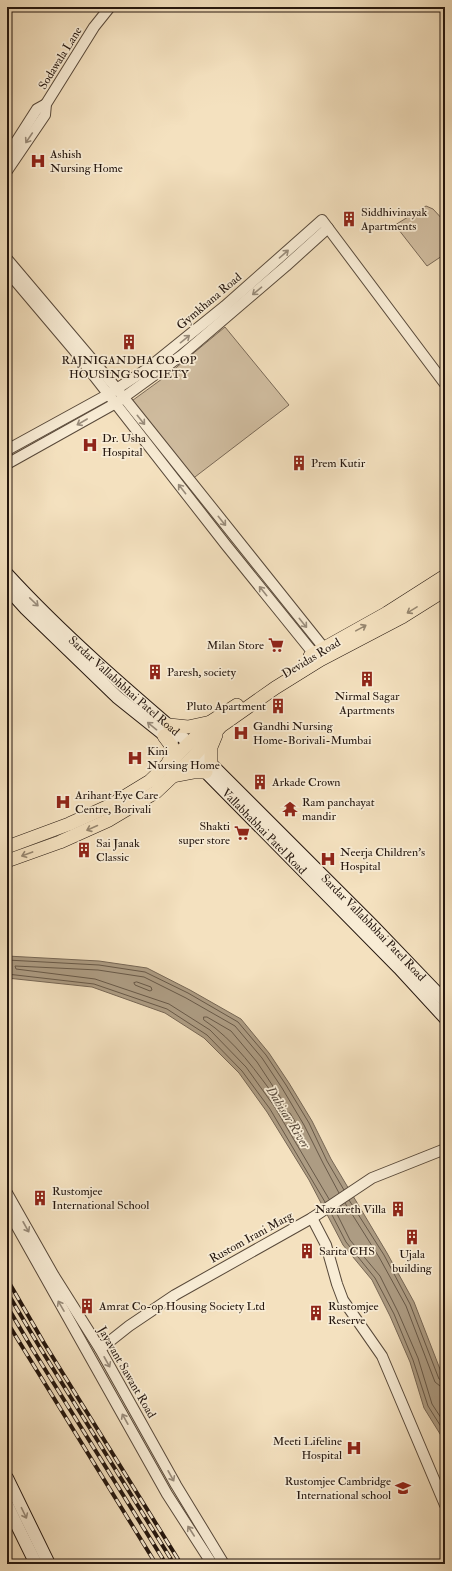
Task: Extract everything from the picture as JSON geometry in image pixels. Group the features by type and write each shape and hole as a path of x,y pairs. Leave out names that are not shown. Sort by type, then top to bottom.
{"main road":[{"name":"Sardar Vallabhbhai Patel Road","path":"7,574 167,731"},
{"name":"Devidas Road","path":"191,750 216,724 319,651 387,613 445,576"},
{"name":"Sardar Vallabhbhai Patel Road","path":"7,588 26,610 99,680 191,750"},
{"name":"Devidas Road","path":"216,724 294,675 402,617 445,590"},
{"path":"168,763 172,754 172,748 167,731 216,724 211,747 209,768 172,776"},
{"path":"7,847 69,824 109,806 150,781 168,763 191,750"},
{"path":"7,861 46,847 109,820 156,792 172,776 191,750"},
{"name":"Vallabhabhai Patel Road","path":"191,750 445,1018"},
{"name":"Sardar Vallabhbhai Patel Road","path":"209,768 394,947 445,1002"},
{"path":"7,1478 49,1564"},
{"path":"7,1505 36,1564"}],"street":[{"name":"Sodawala Lane","path":"7,171 41,112 94,27 110,7"},
{"name":"Sodawala Lane","path":"7,156 41,112"},
{"path":"325,224 445,384"},
{"name":"Gymkhana Road","path":"7,450 113,392 147,369 325,224"},
{"name":"Gymkhana Road","path":"7,464 119,400 182,355 286,266 325,224"},
{"path":"7,258 113,392 226,546 319,651"},
{"path":"7,271 113,392"},
{"path":"33,437 39,447"},
{"path":"312,1218 372,1178 445,1149"},
{"name":"Jayavant Sawant Road","path":"7,1193 54,1276 100,1349 176,1485 224,1564"},
{"name":"Jayavant Sawant Road","path":"7,1209 167,1494 212,1564"},
{"name":"Rustom Irani Marg","path":"100,1349 175,1295 312,1218 326,1245 343,1300 382,1356 445,1505"}],"shaded area":[{"path":"426,206 433,209 445,222 445,254 427,266 395,225"},
{"path":"225,327 289,405 191,480 129,403 166,376"}],"water":[{"name":"Dahisar River","path":"7,956 99,961 147,968 241,1019 269,1053 289,1083 414,1302 445,1382 445,1442 424,1408 410,1362 372,1280 343,1245 309,1180 267,1112 239,1073 204,1038 165,1013 92,987 7,978"}],"railway":[{"path":"7,1279 44,1343 181,1564"},
{"path":"7,1292 174,1564"},
{"path":"7,1306 166,1564"},
{"path":"7,1322 156,1564"}],"place":[{"name":"Ashish Nursing Home","path":"38,161"},
{"name":"Siddhivinayak Apartments","path":"349,219"},
{"name":"RAJNIGANDHA CO-OP HOUSING SOCIETY","path":"129,342"},
{"name":"Dr. Usha Hospital","path":"90,445"},
{"name":"Prem Kutir","path":"299,463"},
{"name":"Milan Store","path":"276,645"},
{"name":"Paresh, society","path":"155,672"},
{"name":"Nirmal Sagar Apartments","path":"367,679"},
{"name":"Pluto Apartment","path":"278,706"},
{"name":"Gandhi Nursing Home-Borivali-Mumbai","path":"241,733"},
{"name":"Kini Nursing Home","path":"135,758"},
{"name":"Arkade Crown","path":"260,782"},
{"name":"Arihant Eye Care Centre, Borivali","path":"63,802"},
{"name":"Ram panchayat mandir","path":"290,809"},
{"name":"Shakti super store","path":"242,833"},
{"name":"Sai Janak Classic","path":"84,850"},
{"name":"Neerja Children's Hospital","path":"328,859"},
{"name":"Rustomjee International School","path":"40,1198"},
{"name":"Nazareth Villa","path":"398,1209"},
{"name":"Ujala building","path":"412,1237"},
{"name":"Sarita CHS","path":"307,1251"},
{"name":"Amrat Co-op Housing Society Ltd","path":"87,1306"},
{"name":"Rustomjee Reserve","path":"316,1313"},
{"name":"Meeti Lifeline Hospital","path":"354,1448"},
{"name":"Rustomjee Cambridge International school","path":"403,1488"}]}
